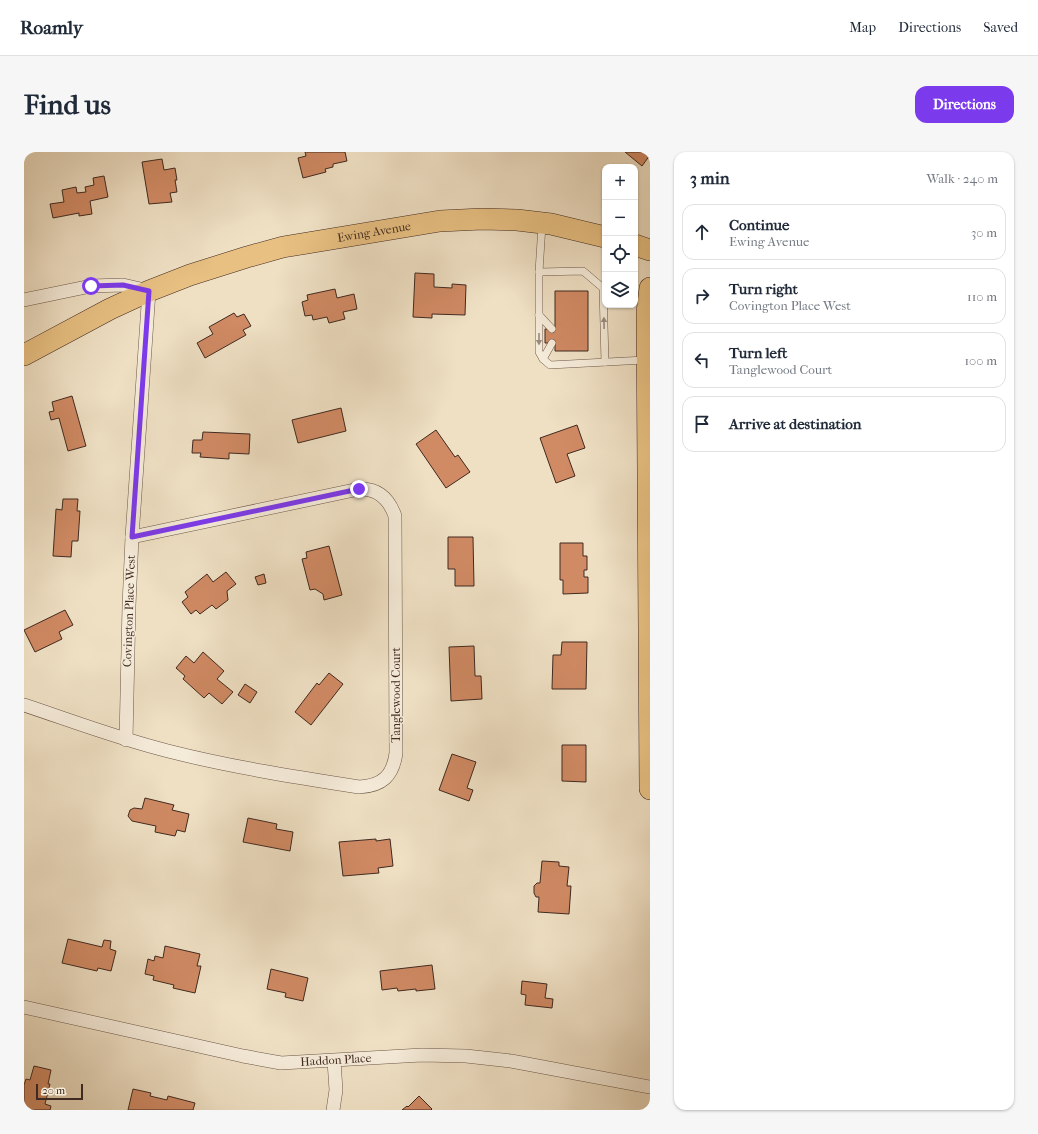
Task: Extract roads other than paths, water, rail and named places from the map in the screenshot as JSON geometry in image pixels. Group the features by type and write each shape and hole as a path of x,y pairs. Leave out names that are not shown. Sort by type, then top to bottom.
{"main road":[{"name":"Ewing Avenue","path":"24,355 110,309 149,291 190,275 247,257 283,248 440,221 489,219 542,223 602,236"},
{"path":"638,246 650,250"},
{"path":"650,288 647,312 650,789"}],"street":[{"path":"24,300 91,286 123,285 149,291"},
{"name":"Covington Place West","path":"126,740 132,537 149,291"},
{"name":"Tanglewood Court","path":"24,705 126,740 170,752 262,771 359,787 371,786 381,782 389,775 395,765 396,753 395,516 385,497 376,492 359,489 132,537"},
{"name":"Haddon Place","path":"24,1008 281,1063 422,1055 466,1056 511,1061 650,1087"},
{"path":"333,1110 336,1090 334,1061"}],"lane":[{"path":"542,223 539,272 539,352 543,359 550,365 648,359"},
{"path":"539,272 583,271 603,288 605,362"},
{"path":"539,315 552,329"},
{"path":"543,359 552,343"}]}
